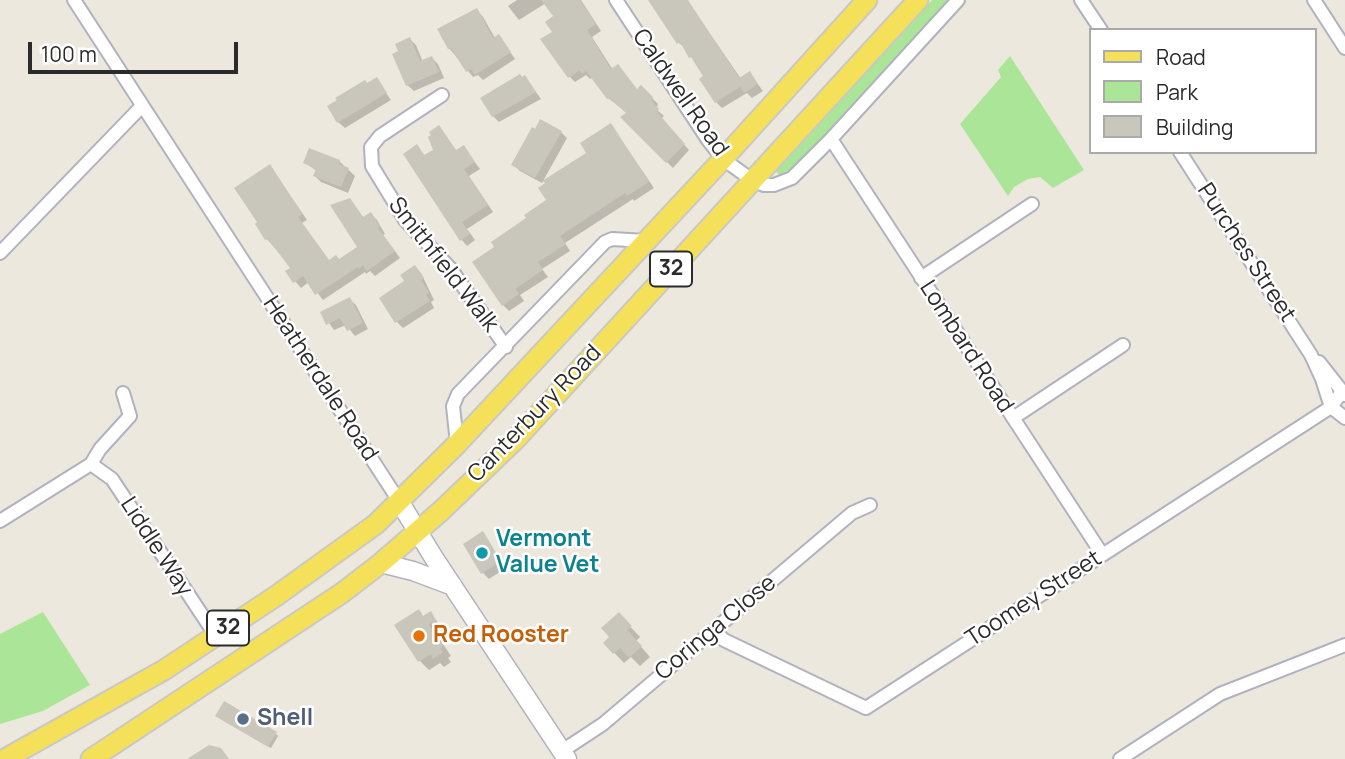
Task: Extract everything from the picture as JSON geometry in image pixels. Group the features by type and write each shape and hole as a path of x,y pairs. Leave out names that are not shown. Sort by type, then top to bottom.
{"main road":[{"name":"Canterbury Road","path":"5,759 153,677 336,554 376,524 457,444 867,0"},
{"name":"Canterbury Road","path":"91,759 293,627 381,563 418,531 515,440 918,0"},
{"name":"Heatherdale Road","path":"399,501 565,755"},
{"path":"381,563 413,570 453,586"}],"street":[{"name":"Heatherdale Road","path":"74,0 399,501"},
{"name":"Caldwell Road","path":"617,0 708,140 723,159 752,180"},
{"path":"752,180 764,185 782,183 792,178 958,0"},
{"path":"1081,0 1100,28"},
{"path":"1314,0 1345,48"},
{"name":"Smithfield Walk","path":"442,95 380,136 371,147 372,166 405,220 450,268 506,347"},
{"path":"0,253 142,106"},
{"name":"Lombard Road","path":"831,139 1102,554"},
{"name":"Purches Street","path":"1181,154 1311,355 1331,407"},
{"path":"921,278 1032,204"},
{"name":"Canterbury Road","path":"457,444 453,406 458,394 605,242 612,239 646,241"},
{"path":"1013,418 1123,345"},
{"name":"Purches Street","path":"1311,355 1329,372 1343,394"},
{"path":"0,521 91,464 100,449 130,416 123,393"},
{"name":"Toomey Street","path":"715,631 724,640 866,708 1331,407 1343,394"},
{"path":"1331,407 1345,418"},
{"name":"Liddle Way","path":"91,464 112,479 216,636"},
{"name":"Coringa Close","path":"565,755 852,513 870,505"},
{"path":"1120,759 1220,694 1345,645"}],"green space":[{"path":"932,0 950,0 795,168 779,175 776,171"},
{"path":"1010,56 1084,170 1053,188 1040,177 1028,179 1014,187 1008,196 960,124 1001,77 998,70"},
{"path":"43,612 90,685 43,711 0,724 0,634"}],"building":[{"path":"541,0 580,0 596,24 587,30 611,69 618,64 637,89 641,85 653,97 652,101 659,109 657,112 685,144 666,163 620,117 626,113 607,99 586,71 582,74 580,70 568,78 540,39 552,32 545,22 553,16"},
{"path":"648,0 688,0 739,78 750,71 758,84 744,93 740,87 715,103 699,79 703,76 691,57 689,58 680,42 677,44"},
{"path":"477,8 493,38 499,34 511,52 475,75 471,69 466,72 437,29"},
{"path":"410,37 420,61 432,56 439,72 406,86 392,54 398,51 395,44"},
{"path":"520,74 522,77 525,75 536,92 492,117 480,98"},
{"path":"377,77 387,93 337,123 327,106 365,80 367,83"},
{"path":"540,119 562,131 535,178 511,165 532,127 535,129"},
{"path":"611,123 649,182 627,196 625,193 560,236 566,244 538,262 543,270 515,289 519,294 502,306 472,262 494,247 491,242 526,218 524,215 546,200 538,188 545,183 542,181 586,153 580,143"},
{"path":"439,125 456,150 464,145 475,162 464,169 488,205 462,222 470,234 460,241 403,154 417,144 424,155 433,150 429,132"},
{"path":"309,148 340,160 339,164 349,168 341,187 313,176 316,169 303,163"},
{"path":"270,164 302,214 298,217 329,260 336,255 339,259 357,247 330,205 350,198 363,217 371,212 380,227 378,228 395,251 367,271 363,265 359,269 358,267 315,295 303,276 293,283 285,271 290,268 268,239 265,240 255,224 257,222 234,188"},
{"path":"415,265 424,278 421,280 429,293 426,295 430,301 395,323 379,298 404,281 400,275"},
{"path":"350,297 363,323 347,331 340,318 326,325 320,312"},
{"name":"Vermont Value Vet","path":"483,531 501,561 481,574 463,544"},
{"name":"Red Rooster","path":"419,609 423,616 431,611 436,620 429,625 443,646 440,648 443,652 433,659 431,654 418,662 394,625"},
{"path":"619,612 632,626 627,630 642,646 629,658 620,648 613,654 603,643 609,637 601,628"},
{"path":"224,701 277,732 268,747 215,716"},
{"path":"209,745 221,748 229,759 187,759"}],"place":[{"name":"Vermont Value Vet","path":"482,553"},
{"name":"Red Rooster","path":"419,636"},
{"name":"Shell","path":"243,719"}]}
